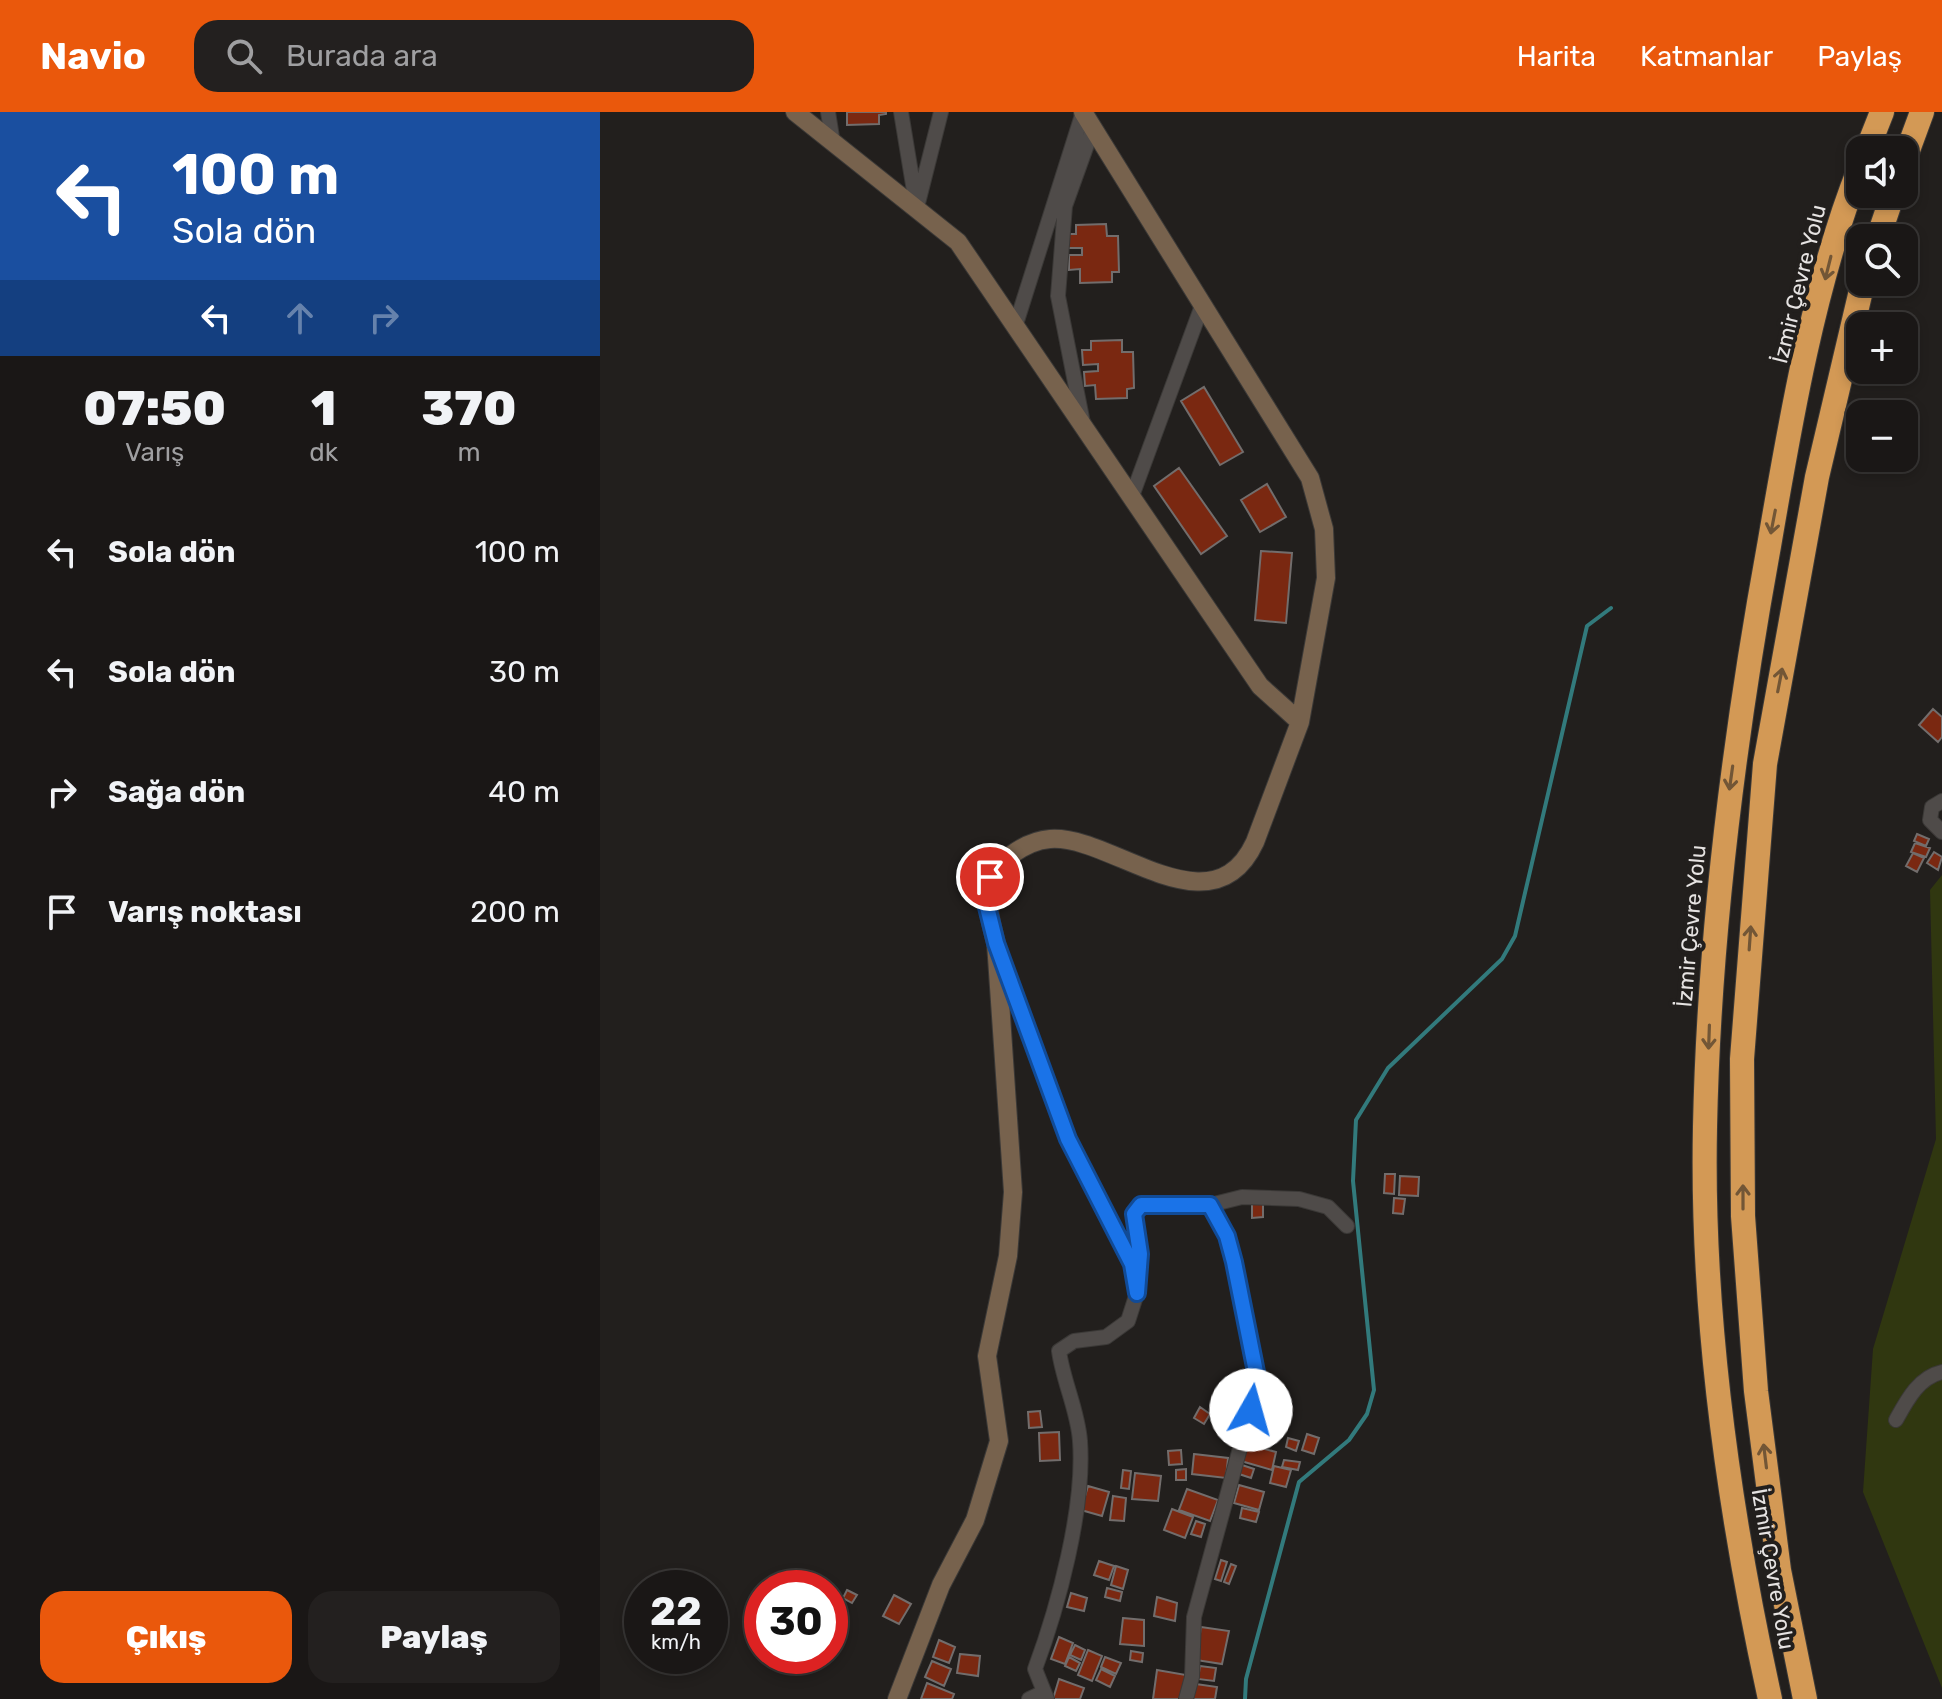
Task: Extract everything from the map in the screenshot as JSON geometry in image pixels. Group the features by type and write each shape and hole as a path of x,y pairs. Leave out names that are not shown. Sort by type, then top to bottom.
{"highway":[{"path":"1873,136 1882,112"},
{"path":"1913,136 1922,112"},
{"name":"İzmir Çevre Yolu","path":"1770,1699 1744,1580 1711,1313 1705,1129 1710,1008 1728,799 1759,602 1813,331 1846,202"},
{"name":"İzmir Çevre Yolu","path":"1805,1699 1779,1570 1756,1391 1743,1216 1742,1059 1765,764 1817,477 1860,296"}],"street":[{"path":"795,112 958,242 1260,686 1300,722"},
{"path":"828,112 833,143"},
{"path":"901,112 917,207"},
{"path":"917,207 941,112"},
{"path":"1016,324 1086,116"},
{"path":"1086,116 1310,478 1324,529 1326,578 1300,722 1247,858 1238,867 1210,879 1181,881 1064,840 1051,839 1029,845 1003,859 990,877 987,907 996,943 1068,1139 1132,1264 1137,1293"},
{"path":"1083,423 1058,296 1065,206 1086,116"},
{"path":"1132,496 1203,303"},
{"path":"1942,801 1932,807 1930,820 1942,832"},
{"path":"897,1699 941,1585 975,1520 999,1441 987,1356 1008,1256 1013,1192 996,943"},
{"path":"1029,1699 1046,1696 1035,1669 1057,1610 1079,1486 1080,1439 1059,1351 1074,1341 1106,1337 1128,1321 1137,1293 1140,1254 1134,1214 1141,1205 1210,1205 1242,1197 1299,1199 1328,1207 1347,1226"},
{"path":"1186,1699 1192,1677 1194,1617 1258,1382 1227,1236 1210,1205"},
{"path":"1896,1420 1929,1375 1942,1372"}],"green space":[{"path":"1942,875 1942,1688 1863,1492 1873,1349 1936,1139 1930,890"}],"building":[{"path":"847,112 886,114 879,115 879,124 847,125"},
{"path":"1106,224 1107,236 1118,236 1119,272 1112,272 1112,282 1080,283 1080,269 1069,270 1069,255 1082,255 1082,248 1067,248 1067,234 1076,234 1076,225"},
{"path":"1122,340 1122,352 1133,352 1134,388 1127,389 1127,398 1096,399 1095,385 1085,386 1084,372 1098,371 1098,364 1083,365 1082,350 1091,350 1091,341"},
{"path":"1204,387 1243,452 1220,465 1181,401"},
{"path":"1179,468 1227,536 1201,554 1154,486"},
{"path":"1267,484 1286,517 1260,532 1241,500"},
{"path":"1261,551 1292,553 1286,623 1255,620"},
{"path":"1933,709 1942,717 1942,737 1938,742 1919,725"},
{"path":"1917,834 1929,839 1926,846 1914,841"},
{"path":"1915,843 1930,848 1926,857 1911,852"},
{"path":"1934,852 1942,857 1938,870 1927,863"},
{"path":"1913,853 1924,858 1917,872 1906,866"},
{"path":"1385,1174 1395,1174 1394,1194 1384,1193"},
{"path":"1400,1176 1419,1177 1418,1196 1399,1195"},
{"path":"1394,1198 1405,1199 1403,1214 1393,1213"},
{"path":"1252,1204 1263,1204 1263,1217 1252,1218"},
{"path":"1228,1406 1230,1423 1217,1424 1216,1407"},
{"path":"1200,1407 1210,1414 1204,1424 1194,1418"},
{"path":"1040,1411 1042,1427 1029,1428 1028,1412"},
{"path":"1059,1432 1060,1460 1040,1461 1039,1433"},
{"path":"1307,1434 1319,1438 1314,1454 1302,1450"},
{"path":"1288,1438 1299,1441 1296,1451 1286,1447"},
{"path":"1246,1444 1276,1452 1272,1470 1241,1461"},
{"path":"1181,1450 1182,1464 1169,1465 1168,1451"},
{"path":"1194,1454 1228,1458 1226,1478 1192,1474"},
{"path":"1284,1460 1300,1462 1298,1470 1282,1467"},
{"path":"1242,1465 1254,1469 1251,1478 1239,1474"},
{"path":"1274,1466 1291,1470 1286,1487 1270,1483"},
{"path":"1186,1469 1186,1480 1176,1480 1176,1470"},
{"path":"1123,1470 1131,1471 1129,1489 1121,1488"},
{"path":"1135,1473 1161,1476 1158,1501 1132,1499"},
{"path":"1239,1485 1264,1492 1259,1510 1234,1503"},
{"path":"1088,1486 1109,1492 1102,1516 1081,1510"},
{"path":"1187,1489 1218,1500 1210,1521 1179,1510"},
{"path":"1113,1496 1126,1498 1124,1521 1110,1520"},
{"path":"1242,1508 1259,1512 1256,1522 1240,1518"},
{"path":"1172,1509 1193,1517 1185,1538 1164,1530"},
{"path":"1196,1521 1205,1524 1201,1537 1191,1534"},
{"path":"1221,1560 1227,1562 1221,1581 1215,1579"},
{"path":"1099,1561 1114,1566 1109,1580 1094,1575"},
{"path":"1231,1564 1236,1566 1229,1584 1224,1582"},
{"path":"1116,1566 1128,1570 1123,1589 1111,1585"},
{"path":"1107,1588 1122,1592 1120,1601 1105,1597"},
{"path":"848,1590 857,1595 852,1603 848,1601"},
{"path":"1071,1593 1087,1598 1084,1611 1067,1607"},
{"path":"894,1595 911,1604 899,1624 883,1616"},
{"path":"1157,1597 1177,1603 1175,1621 1154,1616"},
{"path":"1123,1618 1144,1620 1144,1646 1120,1644"},
{"path":"1201,1627 1229,1631 1222,1664 1196,1660"},
{"path":"1059,1637 1073,1643 1065,1664 1051,1659"},
{"path":"939,1640 955,1647 949,1663 933,1657"},
{"path":"1075,1645 1085,1650 1081,1660 1070,1655"},
{"path":"1088,1650 1102,1656 1092,1681 1078,1675"},
{"path":"1131,1651 1143,1653 1142,1662 1130,1660"},
{"path":"960,1654 980,1656 978,1676 957,1673"},
{"path":"1069,1657 1080,1663 1076,1671 1065,1666"},
{"path":"1105,1657 1121,1663 1116,1674 1101,1667"},
{"path":"932,1661 951,1669 944,1686 925,1677"},
{"path":"1200,1666 1216,1668 1214,1681 1198,1679"},
{"path":"1101,1669 1115,1676 1110,1687 1096,1680"},
{"path":"1157,1670 1186,1675 1182,1699 1153,1699"},
{"path":"1059,1679 1084,1688 1080,1699 1053,1699"},
{"path":"927,1683 954,1694 952,1699 921,1699"},
{"path":"1196,1684 1217,1687 1215,1699 1191,1699"}],"waterway":[{"path":"1245,1699 1246,1679 1299,1482 1349,1440 1367,1414 1374,1390 1353,1181 1356,1120 1388,1068 1502,959 1515,936 1587,626 1611,608"}],"route":[{"path":"990,877 987,907 996,943 1068,1139 1132,1264 1137,1293 1140,1254 1134,1214 1141,1205 1210,1205 1227,1236 1258,1382 1251,1410"}]}
